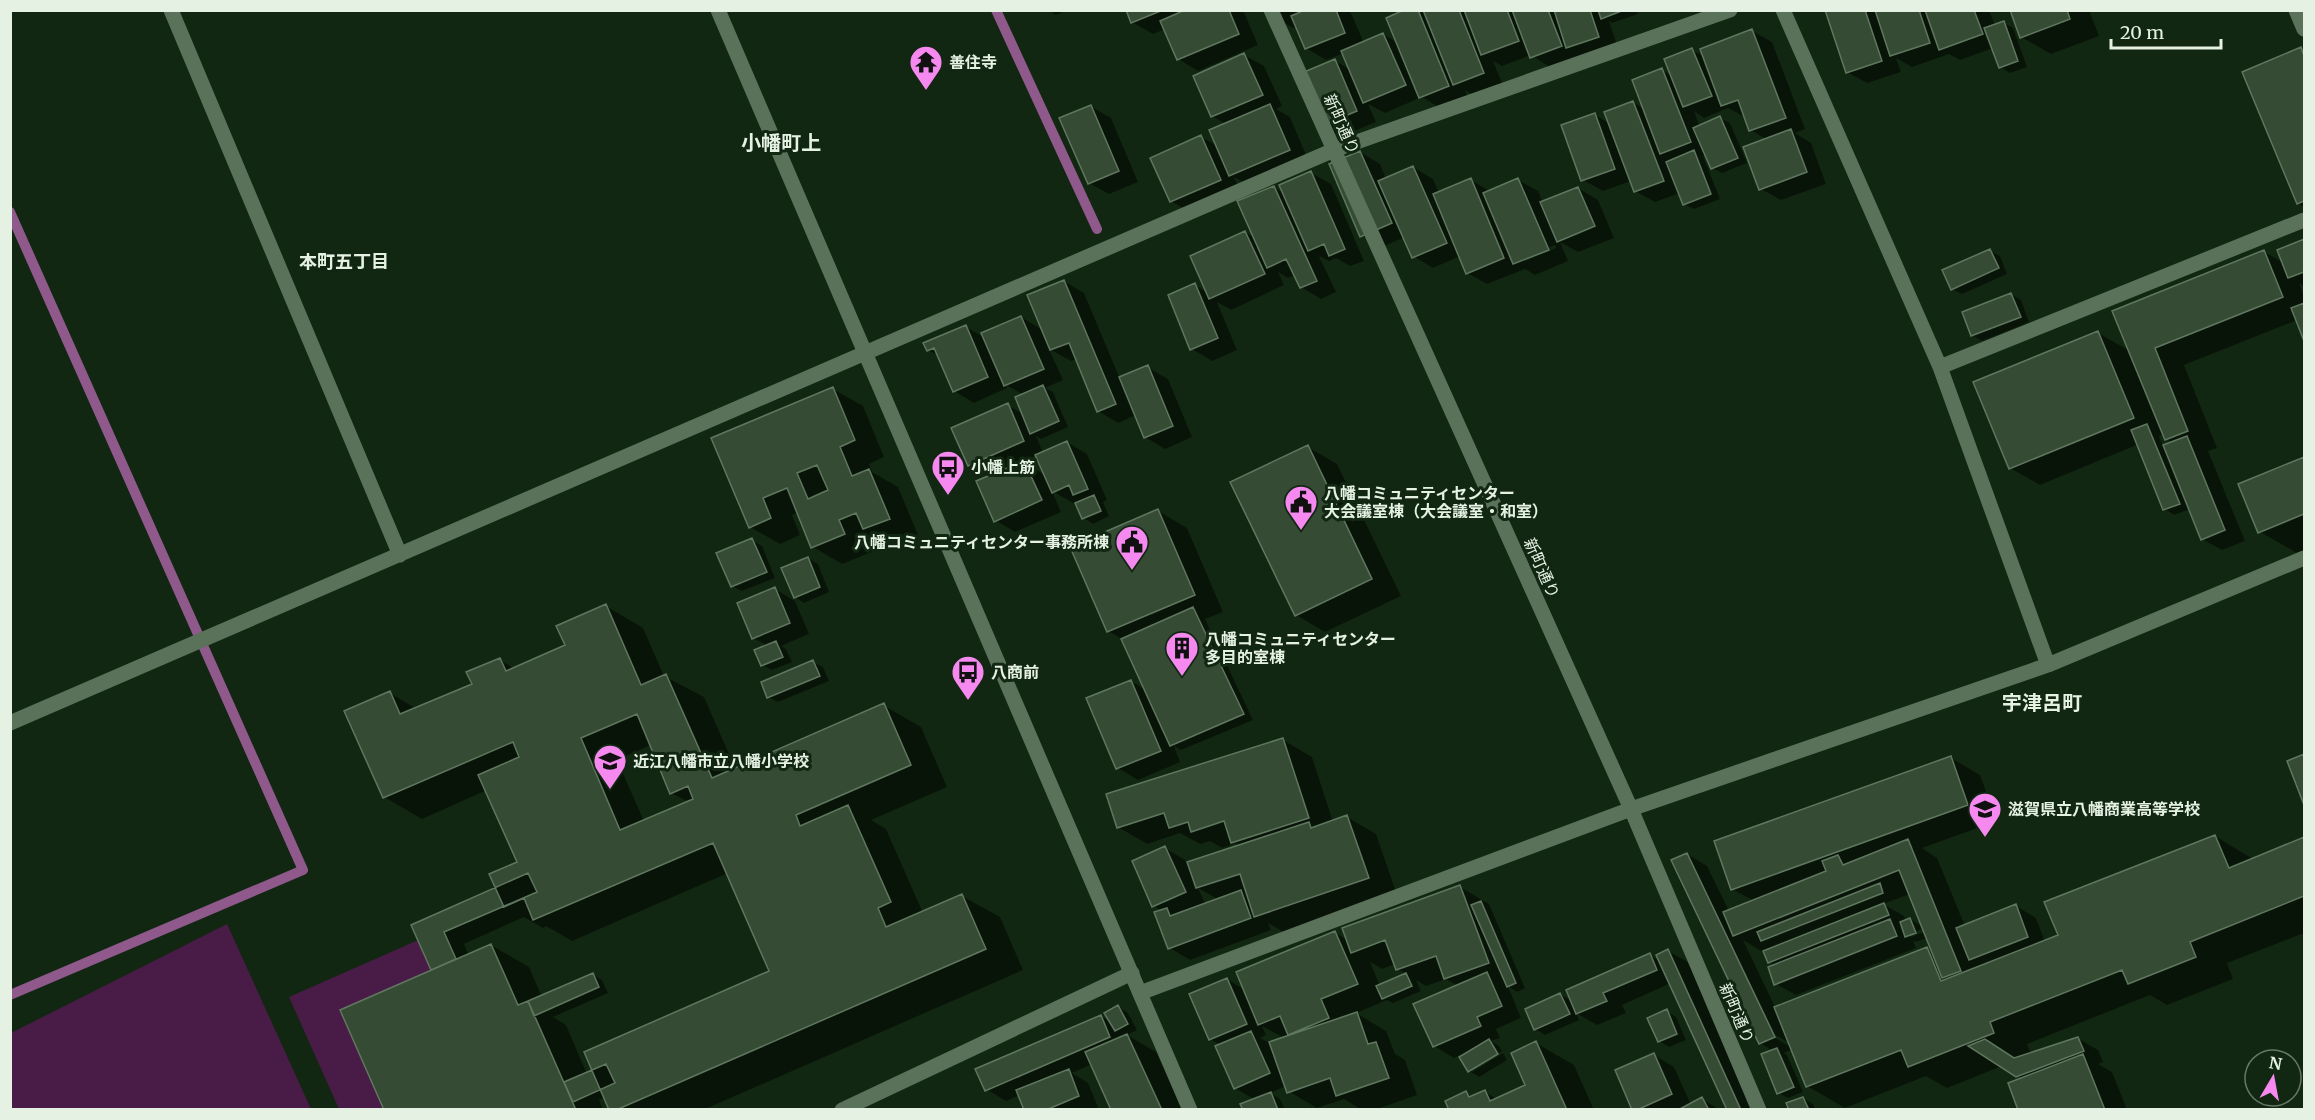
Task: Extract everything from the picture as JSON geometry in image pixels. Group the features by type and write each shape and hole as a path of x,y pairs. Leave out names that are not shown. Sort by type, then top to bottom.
{"street":[{"path":"171,10 400,555"},
{"path":"718,10 1190,1110"},
{"name":"新町通り","path":"1271,10 1631,809 1759,1110"},
{"path":"10,723 1334,150 1730,10"},
{"path":"1783,10 1940,367 2048,665"},
{"path":"2296,10 2304,29"},
{"path":"1940,367 2304,220"},
{"path":"1140,993 1631,809 2048,665 2304,558"},
{"path":"842,1110 1132,973"}],"shaded area":[{"path":"227,924 311,1109 11,1109 11,1033"},
{"path":"441,930 521,1109 339,1109 289,997"}],"building":[{"path":"1126,10 1163,10 1131,23"},
{"path":"1185,10 1229,10 1239,34 1177,60 1160,21"},
{"path":"1305,10 1336,10 1345,33 1305,49 1291,16"},
{"path":"1404,10 1418,10 1449,86 1419,98 1386,18"},
{"path":"1423,10 1459,10 1484,73 1453,85"},
{"path":"1464,10 1507,10 1519,41 1481,55"},
{"path":"1512,10 1548,10 1562,46 1530,58"},
{"path":"1554,10 1590,10 1599,37 1566,48"},
{"path":"1598,10 1624,10 1601,19"},
{"path":"1825,10 1865,10 1882,61 1846,73"},
{"path":"1875,10 1919,10 1930,43 1890,56"},
{"path":"1925,10 1974,10 1983,34 1939,50"},
{"path":"2010,10 2067,10 2070,19 2020,38"},
{"path":"2004,21 2018,61 1999,68 1984,28"},
{"path":"1752,29 1786,118 1749,131 1738,100 1721,106 1700,49"},
{"path":"1383,33 1406,85 1363,103 1341,51"},
{"path":"2301,47 2304,56 2304,201 2297,204 2242,72"},
{"path":"1692,48 1712,96 1683,107 1664,59"},
{"path":"1244,53 1263,95 1211,117 1193,76"},
{"path":"1335,59 1357,111 1318,127 1297,75"},
{"path":"1662,68 1691,142 1660,154 1632,80"},
{"path":"1633,101 1664,181 1634,192 1604,112"},
{"path":"1270,104 1290,150 1229,176 1209,130"},
{"path":"1091,105 1119,171 1088,184 1059,118"},
{"path":"1595,113 1615,169 1581,181 1561,125"},
{"path":"1720,116 1738,158 1711,169 1693,128"},
{"path":"1791,129 1807,172 1759,190 1743,147"},
{"path":"1201,135 1221,180 1170,202 1150,158"},
{"path":"1694,150 1711,194 1683,205 1666,162"},
{"path":"1360,151 1392,223 1360,237 1329,164"},
{"path":"1413,166 1447,243 1412,258 1378,181"},
{"path":"1311,171 1345,249 1329,256 1324,244 1308,251 1279,185"},
{"path":"1471,178 1504,258 1466,274 1433,194"},
{"path":"1518,178 1549,250 1513,264 1483,193"},
{"path":"1274,186 1317,281 1300,288 1286,259 1267,268 1237,201"},
{"path":"1578,187 1595,226 1557,242 1540,202"},
{"path":"1245,231 1265,274 1209,299 1190,256"},
{"path":"2304,239 2304,272 2288,278 2277,250"},
{"path":"1990,249 1999,268 1951,290 1942,270"},
{"path":"2264,250 2283,297 2155,348 2188,431 2165,440 2112,311"},
{"path":"1064,280 1116,404 1097,412 1069,343 1050,350 1027,295"},
{"path":"1195,283 1218,338 1190,350 1168,295"},
{"path":"2011,293 2021,317 1971,336 1962,312"},
{"path":"2304,303 2304,341 2291,308"},
{"path":"1021,316 1044,369 1004,386 981,333"},
{"path":"966,325 988,377 953,392 934,348 927,351 923,343"},
{"path":"2098,331 2134,418 2009,469 1973,382"},
{"path":"1148,365 1173,426 1144,438 1119,377"},
{"path":"1043,385 1059,421 1030,434 1015,397"},
{"path":"833,387 855,440 840,447 852,476 869,469 890,519 863,529 856,513 839,520 845,534 811,548 787,488 763,498 771,518 749,528 711,438","holes":["817,465 828,490 808,499 797,473"]},
{"path":"1008,403 1024,441 968,466 951,428"},
{"path":"2147,424 2180,504 2163,510 2131,430"},
{"path":"2187,436 2225,530 2201,540 2163,445"},
{"path":"1067,441 1088,489 1073,495 1069,485 1052,493 1035,455"},
{"name":"八幡コミュニティセンター 大会議室棟（大会議室・和室）","path":"1308,445 1372,579 1295,616 1230,482"},
{"path":"2304,457 2304,514 2258,533 2238,484"},
{"path":"1024,461 1042,500 994,522 976,481"},
{"path":"1094,495 1101,511 1082,519 1075,503"},
{"name":"八幡コミュニティセンター事務所棟","path":"1158,509 1195,595 1107,632 1070,547"},
{"path":"752,538 767,572 731,587 716,553"},
{"path":"808,557 820,587 794,598 781,568"},
{"path":"775,587 790,623 752,639 737,603"},
{"path":"606,604 641,685 666,674 712,778 884,703 911,765 796,815 800,826 848,805 891,902 878,908 886,927 962,894 986,949 616,1110 609,1110 584,1052 769,971 713,843 533,920 524,898 504,907 489,874 517,862 478,775 519,757 513,742 383,798 344,711 390,691 400,714 472,684 466,672 500,658 506,671 565,645 556,626","holes":["637,714 670,794 688,786 693,799 620,830 581,738"]},
{"name":"八幡コミュニティセンター 多目的室棟","path":"1193,607 1244,714 1170,746 1121,639"},
{"path":"776,641 783,657 761,666 754,650"},
{"path":"813,660 820,676 767,698 761,682"},
{"path":"1131,680 1161,751 1116,769 1086,698"},
{"path":"1283,738 1309,818 1231,843 1224,821 1191,832 1188,822 1169,828 1164,813 1117,828 1106,794"},
{"path":"2304,754 2304,805 2287,761"},
{"path":"1951,756 1968,805 1731,890 1714,841"},
{"path":"1347,815 1369,878 1254,917 1240,874 1196,888 1187,862 1309,822 1311,828"},
{"path":"2215,835 2229,868 2304,837 2304,896 2190,942 2196,957 2128,984 2122,970 1990,1022 1994,1033 1908,1067 1901,1050 1806,1087 1774,1007 1927,947 1941,981 2058,935 2044,902"},
{"path":"1908,839 1961,971 1942,978 1899,870 1733,936 1723,912 1826,871 1822,861 1838,855 1843,865"},
{"path":"1165,846 1186,892 1152,907 1132,861"},
{"path":"1687,853 1775,1037 1759,1044 1671,860"},
{"path":"528,873 537,892 444,932 456,959 431,970 411,925"},
{"path":"1880,883 1883,893 1761,941 1757,932"},
{"path":"1460,885 1489,963 1444,979 1436,956 1396,970 1385,940 1351,953 1342,928"},
{"path":"1241,890 1251,918 1168,949 1154,912 1167,908 1170,916"},
{"path":"1481,901 1516,983 1507,987 1471,905"},
{"path":"1884,903 1889,915 1768,963 1763,951"},
{"path":"2016,904 2028,937 1969,960 1956,928"},
{"path":"1910,918 1916,933 1905,937 1900,922"},
{"path":"1890,919 1897,936 1774,985 1768,967"},
{"path":"1335,931 1358,984 1321,999 1329,1018 1288,1035 1280,1016 1258,1025 1236,972"},
{"path":"491,944 518,1005 528,1001 576,1110 384,1110 340,1010"},
{"path":"1668,949 1741,1110 1727,1110 1656,955"},
{"path":"1650,953 1657,970 1603,993 1607,1001 1576,1014 1566,990"},
{"path":"1487,972 1502,1006 1477,1017 1481,1026 1433,1047 1413,1004"},
{"path":"593,973 599,987 534,1016 528,1001"},
{"path":"1406,973 1412,986 1382,999 1376,986"},
{"path":"1227,978 1247,1024 1209,1040 1189,994"},
{"path":"1560,993 1570,1014 1534,1030 1525,1009"},
{"path":"1118,1005 1128,1024 1115,1031 1104,1013"},
{"path":"1667,1009 1677,1034 1658,1042 1647,1018"},
{"path":"1357,1012 1368,1044 1376,1042 1389,1078 1336,1096 1330,1078 1287,1093 1269,1042"},
{"path":"1101,1015 1110,1037 985,1091 975,1069"},
{"path":"1251,1031 1270,1073 1234,1089 1215,1046"},
{"path":"1127,1034 1162,1110 1111,1110 1085,1052"},
{"path":"2078,1037 2084,1051 2016,1077 1968,1046 1985,1039 2014,1058"},
{"path":"1489,1039 1498,1054 1468,1072 1459,1057"},
{"path":"1536,1041 1567,1110 1449,1110 1445,1101 1466,1091 1469,1097 1485,1090 1490,1101 1525,1085 1511,1053"},
{"path":"1777,1048 1794,1087 1777,1094 1761,1054"},
{"path":"1654,1053 1672,1094 1637,1110 1632,1110 1615,1070"},
{"path":"2083,1054 2105,1110 2018,1110 2008,1083"},
{"path":"606,1064 615,1083 573,1102 564,1082"},
{"path":"1069,1069 1079,1096 1046,1110 1024,1110 1016,1090"},
{"path":"1271,1092 1278,1110 1243,1110 1240,1104"},
{"path":"1702,1097 1709,1110 1678,1110"},
{"path":"1803,1097 1809,1110 1789,1110 1786,1103"}],"waterway":[{"path":"996,10 1097,229"},
{"path":"10,212 303,870 10,995"}],"place":[{"name":"善住寺","path":"926,91"},
{"name":"小幡上筋","path":"948,496"},
{"name":"八幡コミュニティセンター 大会議室棟（大会議室・和室）","path":"1301,531"},
{"name":"八幡コミュニティセンター事務所棟","path":"1132,571"},
{"name":"八幡コミュニティセンター 多目的室棟","path":"1182,677"},
{"name":"八商前","path":"968,701"},
{"name":"近江八幡市立八幡小学校","path":"610,790"},
{"name":"滋賀県立八幡商業高等学校","path":"1985,838"}],"district":[{"name":"小幡町上","path":"781,143"},
{"name":"本町五丁目","path":"344,262"},
{"name":"宇津呂町","path":"2042,703"}]}
